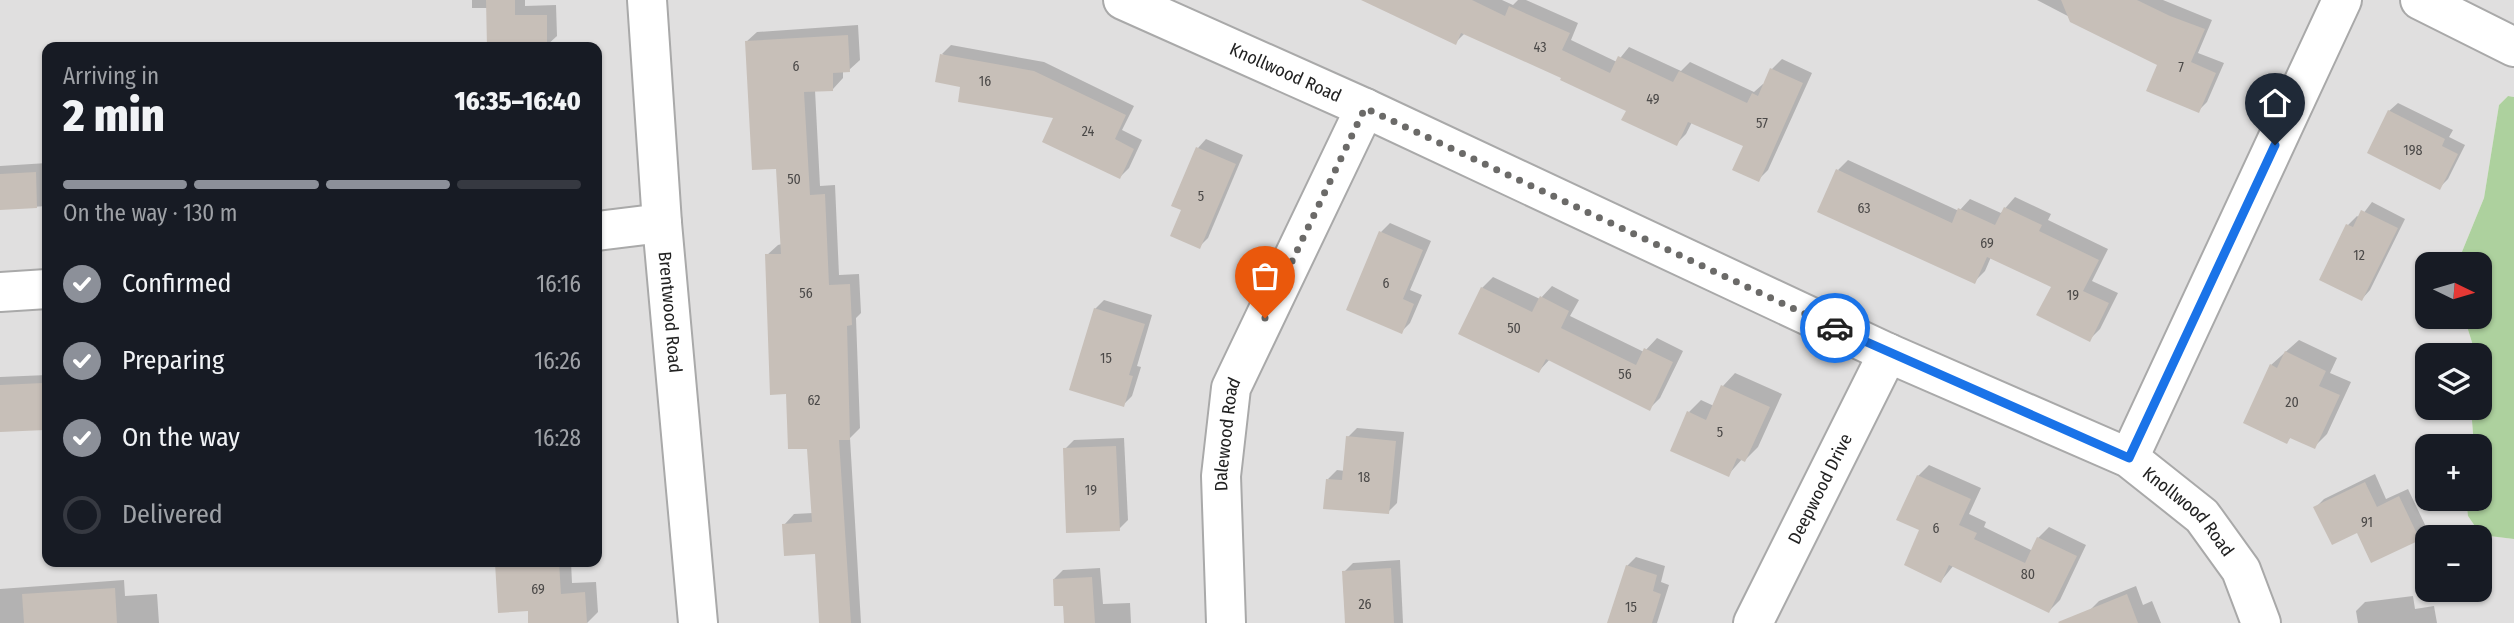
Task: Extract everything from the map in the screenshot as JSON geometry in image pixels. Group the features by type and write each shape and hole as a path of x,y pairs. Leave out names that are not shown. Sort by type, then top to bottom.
{"street":[{"name":"Brentwood Road","path":"648,0 662,223 698,623"},
{"name":"Knollwood Road","path":"1124,0 1365,108 1888,353 2129,458 2202,516 2241,570 2261,623"},
{"path":"2129,458 2342,0"},
{"path":"2420,0 2514,47"},
{"name":"Dalewood Road","path":"1226,623 1222,476 1231,388 1365,108"},
{"path":"602,230 662,223"},
{"path":"0,292 42,289"},
{"name":"Deepwood Drive","path":"1753,623 1888,353"}],"shaded area":[{"path":"0,0 2514,0 2514,97 2508,96 2499,105 2484,198 2462,252 2415,252 2415,329 2468,329 2472,343 2415,343 2415,420 2472,420 2473,434 2415,434 2415,511 2467,511 2474,525 2415,525 2415,602 2492,602 2492,536 2514,539 2514,623 0,623"}],"green space":[{"path":"2508,96 2514,97 2514,539 2492,536 2492,525 2474,525 2467,511 2492,511 2492,434 2473,434 2472,420 2492,420 2492,343 2472,343 2468,329 2492,329 2492,252 2462,252 2484,198 2499,105"}],"building":[{"path":"486,0 515,0 515,15 547,15 547,42 487,42"},
{"path":"1361,0 1472,0 1505,16 1509,6 1570,33 1562,50 1610,73 1618,56 1673,82 1679,71 1747,103 1752,93 1758,96 1770,68 1803,83 1759,182 1732,170 1743,146 1688,122 1677,146 1621,120 1626,111 1560,80 1561,78 1461,33 1456,45"},
{"path":"2061,0 2137,0 2205,29 2191,62 2216,73 2199,113 2146,91 2157,65 2070,22"},
{"path":"848,35 850,72 833,73 833,91 804,92 810,195 825,194 829,285 850,284 852,325 847,326 850,440 839,440 851,623 819,623 815,554 784,556 782,524 812,522 807,449 788,449 786,394 770,395 765,254 781,254 776,169 752,170 745,41"},
{"path":"940,54 1034,71 1126,115 1115,139 1134,149 1120,179 1042,142 1053,118 958,102 960,87 935,82"},
{"path":"2388,110 2445,139 2442,146 2458,154 2440,190 2367,153"},
{"path":"1196,147 1236,164 1200,249 1170,236 1181,210 1171,206"},
{"path":"1836,169 1952,223 1958,208 1995,225 2004,207 2042,225 2039,231 2099,260 2083,291 2109,303 2090,342 2036,315 2051,287 1987,257 1975,284 1817,212"},
{"path":"36,172 37,208 0,210 0,174"},
{"path":"2361,210 2398,228 2362,301 2319,280 2346,224 2353,227"},
{"path":"1379,231 1423,250 1403,299 1414,304 1402,334 1346,310"},
{"path":"1481,287 1532,312 1540,296 1569,311 1561,328 1636,365 1644,348 1673,362 1650,411 1546,359 1539,373 1458,334"},
{"path":"1094,308 1145,324 1129,375 1133,376 1124,407 1069,390"},
{"path":"2285,351 2326,371 2319,386 2340,395 2315,449 2290,438 2287,444 2243,423 2270,364 2277,368"},
{"path":"42,383 42,430 0,432 0,385"},
{"path":"1721,385 1770,407 1745,462 1737,458 1729,477 1670,451 1687,411 1706,420"},
{"path":"1346,436 1396,441 1389,514 1323,509 1326,479 1342,480"},
{"path":"1116,446 1120,531 1066,533 1063,448"},
{"path":"1917,475 1971,499 1959,525 1977,533 1974,539 2025,563 2037,537 2077,556 2049,613 1949,565 1941,583 1904,565 1919,530 1896,520"},
{"path":"2365,482 2377,507 2399,496 2415,530 2415,542 2371,563 2357,533 2332,545 2313,507"},
{"path":"1626,565 1657,575 1653,591 1661,594 1652,623 1607,623"},
{"path":"495,567 559,567 561,594 585,592 587,623 528,623 528,611 498,613"},
{"path":"1391,568 1394,623 1345,623 1342,571"},
{"path":"1092,577 1095,623 1064,623 1063,606 1054,606 1053,579"},
{"path":"115,588 117,623 24,623 22,594"},
{"path":"2127,594 2138,623 2058,622"}],"way so far":[{"path":"1265,318 1365,108 1835,328"}],"route":[{"path":"1835,328 2129,458 2275,145"}]}
